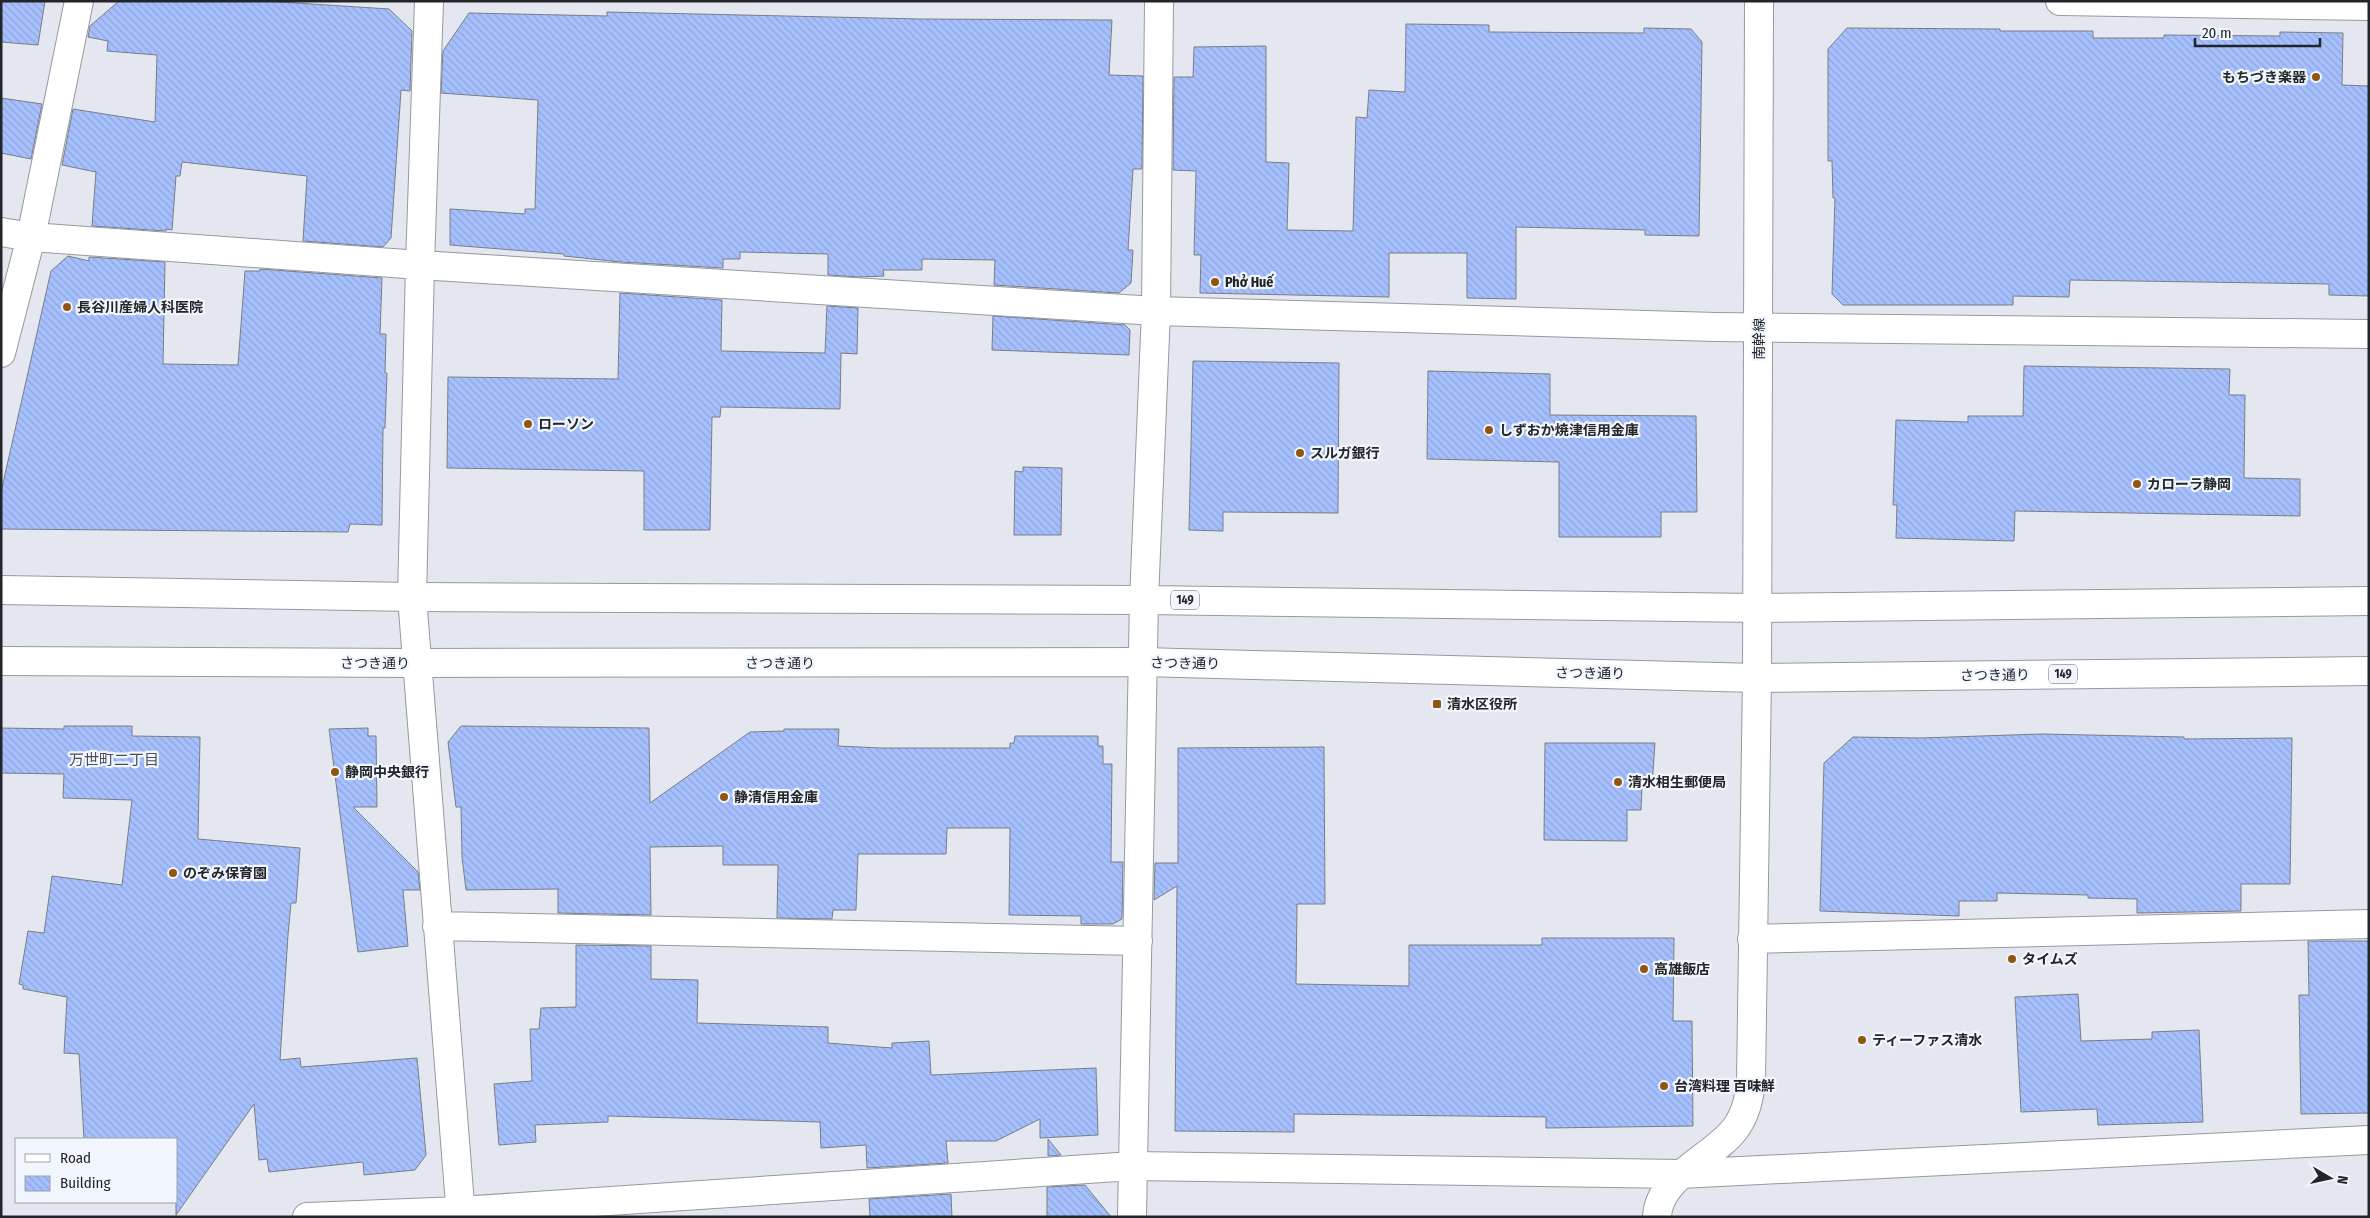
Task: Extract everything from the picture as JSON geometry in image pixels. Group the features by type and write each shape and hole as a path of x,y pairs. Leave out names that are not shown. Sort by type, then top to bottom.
{"main road":[{"path":"1,353 31,237 79,1"},
{"path":"429,1 412,597 460,1214"},
{"path":"1132,1217 1142,662 1156,310 1159,1"},
{"name":"南幹線","path":"1657,1217 1657,1205 1680,1174 1734,1129 1748,1106 1758,608 1759,1"},
{"path":"2060,1 2369,6"},
{"path":"1,232 31,237 420,265 1156,310 1706,326 2369,334"},
{"name":"149","path":"1,590 412,597 1144,600 1758,608 2369,601"},
{"name":"さつき通り","path":"1,661 417,663 1142,662 1757,678 2369,671"},
{"path":"1752,939 2369,924"},
{"path":"437,926 1138,941"},
{"path":"307,1217 460,1214 1134,1166 1680,1174 2369,1140"}],"building":[{"path":"1,1 45,1 38,45 1,42"},
{"path":"119,1 265,1 389,9 412,31 410,91 401,90 391,238 383,247 303,241 307,176 182,162 180,176 176,176 172,230 92,226 96,172 62,165 73,109 155,122 157,55 107,51 108,41 88,37 90,26"},
{"path":"607,12 920,19 1112,20 1109,75 1143,76 1142,169 1133,169 1128,250 1133,250 1131,283 1119,293 994,285 995,260 922,259 922,270 883,270 884,276 859,277 828,275 828,254 740,252 740,259 723,259 723,268 621,262 564,256 564,254 450,245 450,209 525,214 525,209 535,209 538,100 441,93 443,51 469,13 607,16"},
{"path":"1406,24 1489,25 1489,32 1644,33 1644,28 1691,29 1702,42 1699,236 1645,235 1645,230 1516,227 1516,299 1467,298 1467,253 1389,253 1389,297 1200,293 1201,255 1194,255 1196,171 1173,170 1174,77 1193,77 1194,47 1266,46 1266,162 1289,163 1287,230 1353,231 1356,117 1367,118 1369,90 1405,92"},
{"path":"1847,28 2093,31 2093,38 2164,38 2164,35 2280,36 2280,32 2343,33 2342,85 2369,86 2369,296 2329,295 2329,284 2070,280 2069,297 2013,296 2013,305 1843,305 1832,294 1835,198 1833,198 1832,161 1828,161 1828,49"},
{"path":"1,98 42,104 31,159 1,153"},
{"path":"68,256 89,261 89,257 165,262 163,364 238,365 245,271 260,271 260,269 382,278 380,334 386,334 385,373 387,373 385,428 383,428 382,525 350,524 348,532 1,529 1,492 51,271"},
{"path":"620,293 722,300 721,351 825,353 827,306 858,308 857,354 841,353 840,409 721,407 720,417 712,417 710,530 644,530 644,471 447,468 448,377 618,379"},
{"path":"993,316 1125,325 1130,330 1129,355 992,350"},
{"path":"1193,361 1339,363 1338,513 1223,512 1223,531 1189,530"},
{"path":"2024,366 2230,369 2229,395 2245,395 2244,478 2300,479 2300,516 2015,511 2014,541 1896,538 1897,505 1893,505 1896,420 1968,422 1968,416 2023,416"},
{"path":"1428,371 1550,374 1550,415 1696,416 1697,512 1661,512 1661,537 1559,537 1559,462 1427,459"},
{"path":"1023,467 1062,468 1061,535 1014,535 1015,471 1023,472"},
{"path":"64,726 132,726 132,736 200,737 198,839 300,848 296,903 291,903 280,1060 300,1058 301,1067 417,1058 426,1155 415,1170 364,1175 363,1162 269,1172 267,1159 259,1160 254,1104 176,1215 176,1203 178,1203 178,1138 84,1138 79,1054 64,1053 67,997 23,989 23,985 19,984 28,931 44,933 52,876 122,885 132,800 63,798 64,774 1,773 1,728 64,729"},
{"path":"461,726 649,728 650,803 750,732 784,731 784,729 839,729 838,746 881,748 1010,748 1010,743 1014,743 1015,736 1098,736 1098,746 1103,746 1103,764 1112,764 1111,862 1123,862 1122,919 1113,924 1081,924 1081,916 1009,915 1010,828 947,828 946,854 858,854 856,910 833,910 832,919 777,918 778,865 723,865 723,846 650,847 651,915 558,913 558,889 466,890 462,857 461,807 456,807 448,742"},
{"path":"368,728 368,736 376,736 377,807 353,807 418,872 420,890 403,890 408,946 358,952 329,729"},
{"path":"2041,734 2184,737 2184,739 2292,738 2290,884 2241,884 2241,911 2137,913 2137,899 2088,898 2088,895 1997,893 1997,901 1959,901 1959,916 1820,911 1824,763 1853,737 1921,738"},
{"path":"1545,743 1655,743 1652,786 1642,787 1641,810 1627,810 1627,841 1544,840"},
{"path":"1324,747 1325,904 1297,904 1296,984 1409,986 1409,945 1542,945 1542,938 1674,938 1673,1021 1692,1021 1693,1126 1546,1128 1546,1117 1294,1114 1294,1132 1175,1131 1177,886 1154,900 1155,863 1178,863 1178,748"},
{"path":"2308,941 2369,941 2369,1113 2301,1114 2299,995 2309,995"},
{"path":"576,945 651,946 651,979 698,980 697,1023 828,1027 828,1043 892,1048 892,1043 929,1041 931,1075 1096,1068 1098,1135 1040,1138 1040,1119 996,1141 946,1141 948,1163 867,1168 866,1145 821,1148 820,1122 608,1116 608,1122 535,1125 536,1142 499,1145 494,1084 532,1081 530,1029 539,1029 541,1008 576,1007"},
{"path":"2078,994 2081,1041 2152,1039 2152,1032 2199,1030 2203,1122 2098,1125 2097,1109 2021,1112 2015,997"},
{"path":"1048,1139 1061,1155 1048,1156"},
{"path":"1085,1185 1111,1217 1047,1217 1047,1187"},
{"path":"951,1194 952,1217 870,1217 869,1199"}],"place":[{"name":"もちづき楽器","path":"2316,77"},
{"name":"Phở Huế","path":"1215,282"},
{"name":"長谷川産婦人科医院","path":"67,307"},
{"name":"ローソン","path":"528,424"},
{"name":"しずおか焼津信用金庫","path":"1489,430"},
{"name":"スルガ銀行","path":"1300,453"},
{"name":"カローラ静岡","path":"2137,484"},
{"name":"清水区役所","path":"1437,704"},
{"name":"静岡中央銀行","path":"335,772"},
{"name":"清水相生郵便局","path":"1618,782"},
{"name":"静清信用金庫","path":"724,797"},
{"name":"のぞみ保育園","path":"173,873"},
{"name":"タイムズ","path":"2012,959"},
{"name":"高雄飯店","path":"1644,969"},
{"name":"ティーファス清水","path":"1862,1040"},
{"name":"台湾料理 百味鮮","path":"1664,1086"}],"district":[{"name":"万世町二丁目","path":"114,760"}]}
